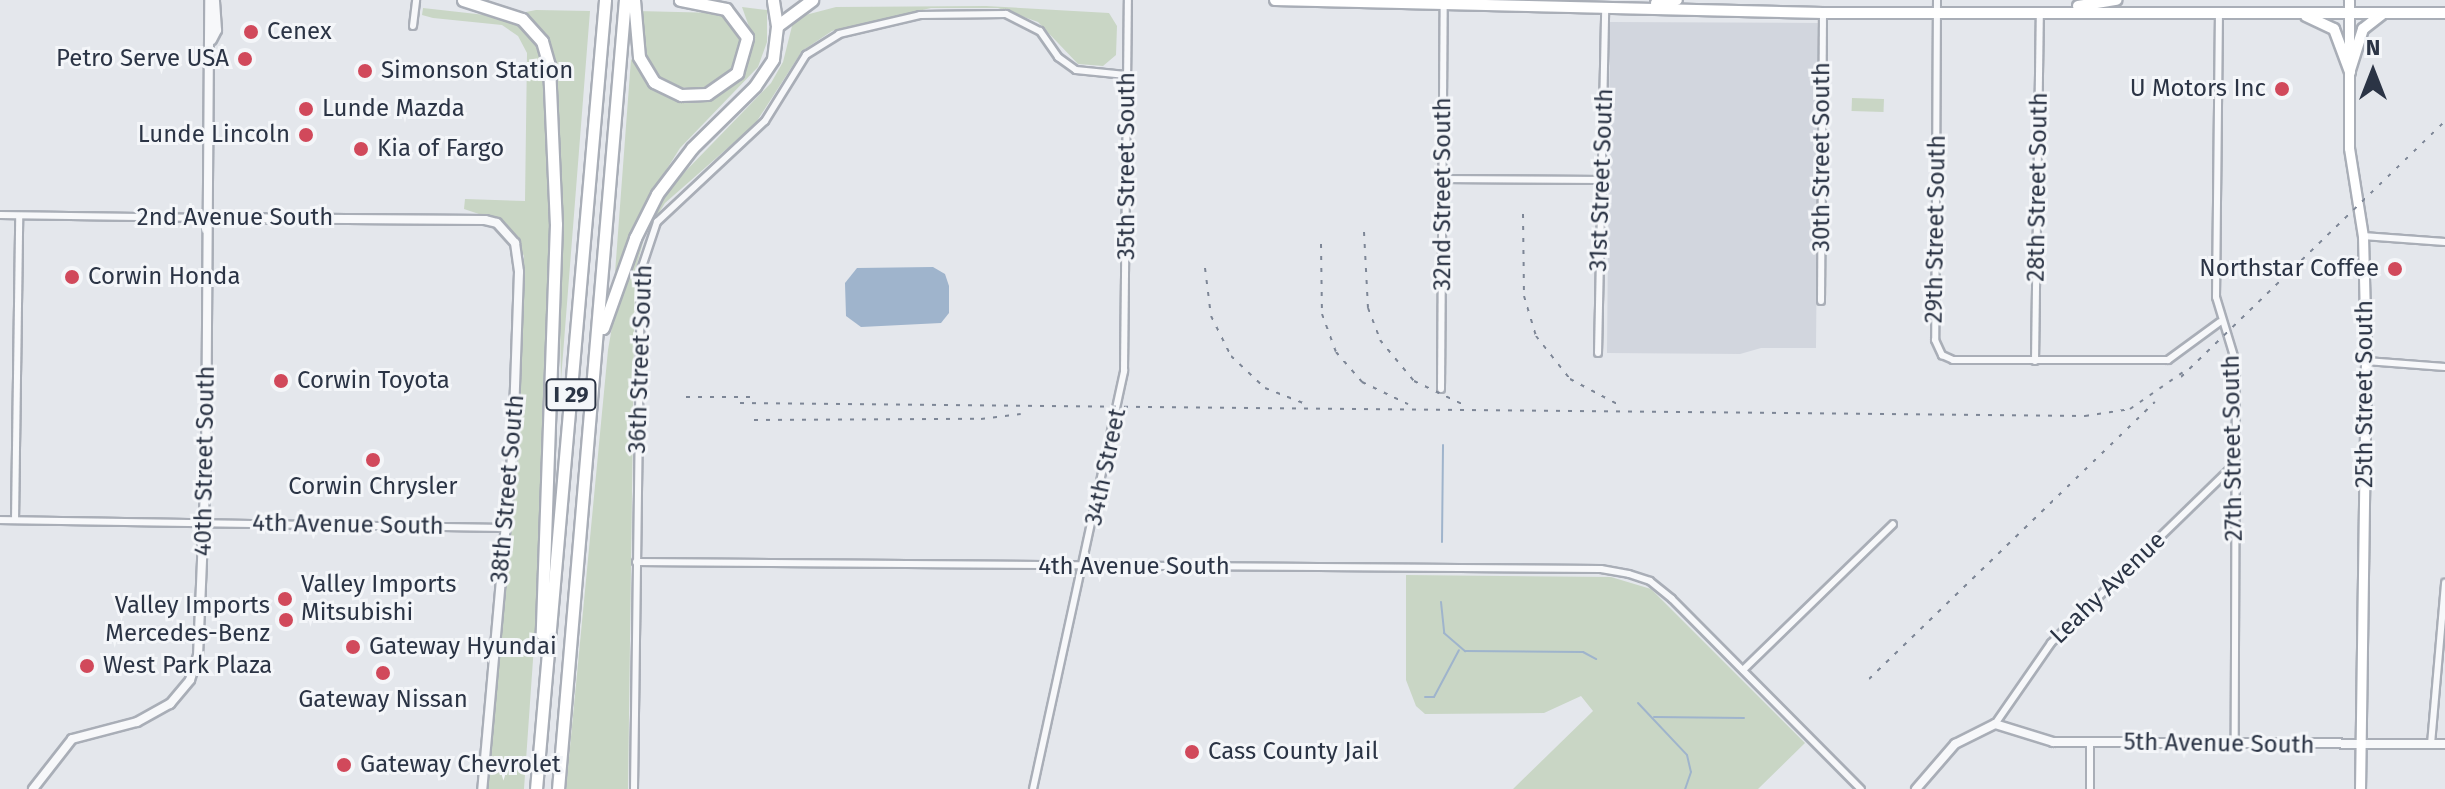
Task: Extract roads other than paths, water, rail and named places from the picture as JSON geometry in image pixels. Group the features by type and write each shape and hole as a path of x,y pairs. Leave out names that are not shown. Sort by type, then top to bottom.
{"highway":[{"path":"463,0 522,19 542,41 549,65 556,224 542,704"},
{"name":"I 29","path":"536,789 605,0"},
{"name":"I 29","path":"558,789 625,0"},
{"path":"634,0 639,57 654,82 681,95 707,94 737,73 747,37 726,9 680,0"},
{"path":"598,343 635,238 657,194 692,148 764,75 773,59 777,26 773,0"},
{"path":"777,26 812,0"}],"main road":[{"path":"1275,0 1823,13 2264,11 2349,6 2389,12 2445,13"},
{"path":"1619,8 1677,0"},
{"path":"2024,12 2117,0"},
{"name":"25th Street South","path":"2349,6 2349,148 2363,236 2366,361 2360,789"},
{"path":"2264,11 2329,24 2350,72"},
{"path":"2350,72 2363,29 2372,18 2389,12"}],"street":[{"name":"40th Street South","path":"33,789 72,739 148,718 170,704 190,680 200,636 212,40 217,30 212,0"},
{"path":"413,26 416,0"},
{"name":"35th Street South","path":"1127,332 1128,0"},
{"name":"29th Street South","path":"1937,0 1937,349 1953,360 2168,360 2220,322"},
{"name":"32nd Street South","path":"1441,389 1444,2"},
{"name":"31st Street South","path":"1598,353 1605,7"},
{"name":"27th Street South","path":"2219,11 2216,297 2220,322 2236,363 2235,745"},
{"name":"28th Street South","path":"2035,361 2040,12"},
{"name":"30th Street South","path":"1821,301 1823,13"},
{"name":"36th Street South","path":"634,789 641,270 649,238 666,211 765,121 806,55 839,34 904,18 1006,14 1040,31 1076,70 1126,75"},
{"path":"1443,179 1601,180"},
{"name":"2nd Avenue South","path":"0,215 469,220"},
{"path":"15,520 19,216"},
{"name":"38th Street South","path":"469,220 497,223 517,250 517,377 482,789"},
{"path":"2363,236 2445,242"},
{"name":"34th Street","path":"1033,789 1116,420 1127,332"},
{"path":"2366,361 2445,367"},
{"name":"Leahy Avenue","path":"1995,724 2051,643 2235,464"},
{"name":"4th Avenue South","path":"0,520 503,528"},
{"path":"1861,789 1743,670 1893,524"},
{"name":"4th Avenue South","path":"636,562 1601,569 1650,581 1743,670"},
{"path":"2431,744 2445,583"},
{"path":"1916,789 1955,744 1995,724"},
{"name":"5th Avenue South","path":"1995,724 2053,742 2445,744"},
{"path":"2090,743 2090,789"}],"water":[{"path":"933,267 945,274 949,286 949,313 941,323 861,327 846,316 845,283 857,268"}],"waterway":[{"path":"1442,542 1443,445"},
{"path":"1441,602 1444,633 1465,651 1583,652 1596,659"},
{"path":"1425,697 1434,697 1459,650"},
{"path":"1638,703 1687,755 1691,772 1685,789"},
{"path":"1654,717 1744,718"}],"railway":[{"path":"2181,377 2445,121"},
{"path":"1523,214 1524,296 1536,336 1570,379 1621,406"},
{"path":"1364,232 1368,308 1380,340 1414,381 1462,404"},
{"path":"1321,244 1322,314 1336,352 1362,382 1408,404"},
{"path":"1205,268 1211,316 1231,356 1265,388 1303,403"},
{"path":"740,403 2085,416 2130,409 2189,368"},
{"path":"686,397 753,397"},
{"path":"1869,679 2155,402"},
{"path":"754,420 981,419 1021,414"}],"place":[{"name":"Cenex","path":"251,32"},
{"name":"Petro Serve USA","path":"245,59"},
{"name":"Simonson Station","path":"365,71"},
{"name":"U Motors Inc","path":"2282,89"},
{"name":"Lunde Mazda","path":"306,109"},
{"name":"Lunde Lincoln","path":"306,135"},
{"name":"Kia of Fargo","path":"361,149"},
{"name":"Northstar Coffee","path":"2395,269"},
{"name":"Corwin Honda","path":"72,277"},
{"name":"Corwin Toyota","path":"281,381"},
{"name":"Corwin Chrysler","path":"373,460"},
{"name":"Valley Imports Mitsubishi","path":"285,599"},
{"name":"Valley Imports Mercedes-Benz","path":"286,620"},
{"name":"Gateway Hyundai","path":"353,647"},
{"name":"West Park Plaza","path":"87,666"},
{"name":"Gateway Nissan","path":"383,673"},
{"name":"Cass County Jail","path":"1192,752"},
{"name":"Gateway Chevrolet","path":"344,765"}]}
